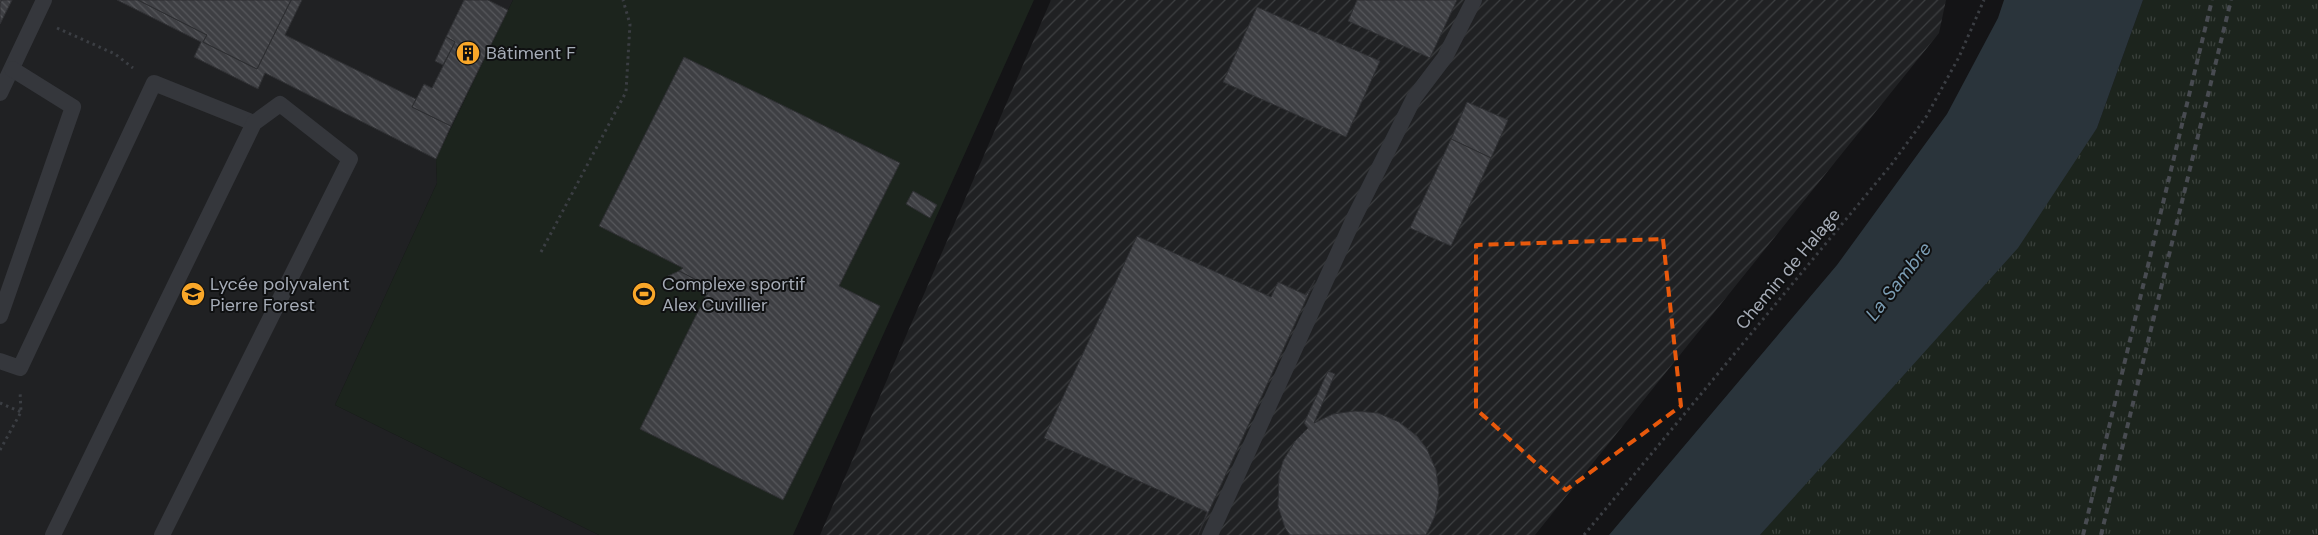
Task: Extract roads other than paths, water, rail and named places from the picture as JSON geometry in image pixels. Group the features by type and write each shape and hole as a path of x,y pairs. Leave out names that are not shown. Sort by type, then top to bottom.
{"lane":[{"path":"0,93 44,0"},
{"path":"1210,535 1355,216 1414,98 1446,57 1474,0"},
{"path":"0,316 73,107 12,69"},
{"path":"0,361 20,368 154,83 254,122"},
{"path":"53,535 254,122 280,104 350,159 162,535"}],"water":[{"name":"La Sambre","path":"2004,0 2143,0 2097,128 2018,248 1760,535 1609,535 1837,265 1947,114 1998,18"}],"railway":[{"path":"2083,535 2212,0"},
{"path":"2101,535 2231,0"}],"place":[{"name":"Bâtiment F","path":"468,53"},
{"name":"Lycée polyvalent Pierre Forest","path":"193,294"},
{"name":"Complexe sportif Alex Cuvillier","path":"644,294"}]}
